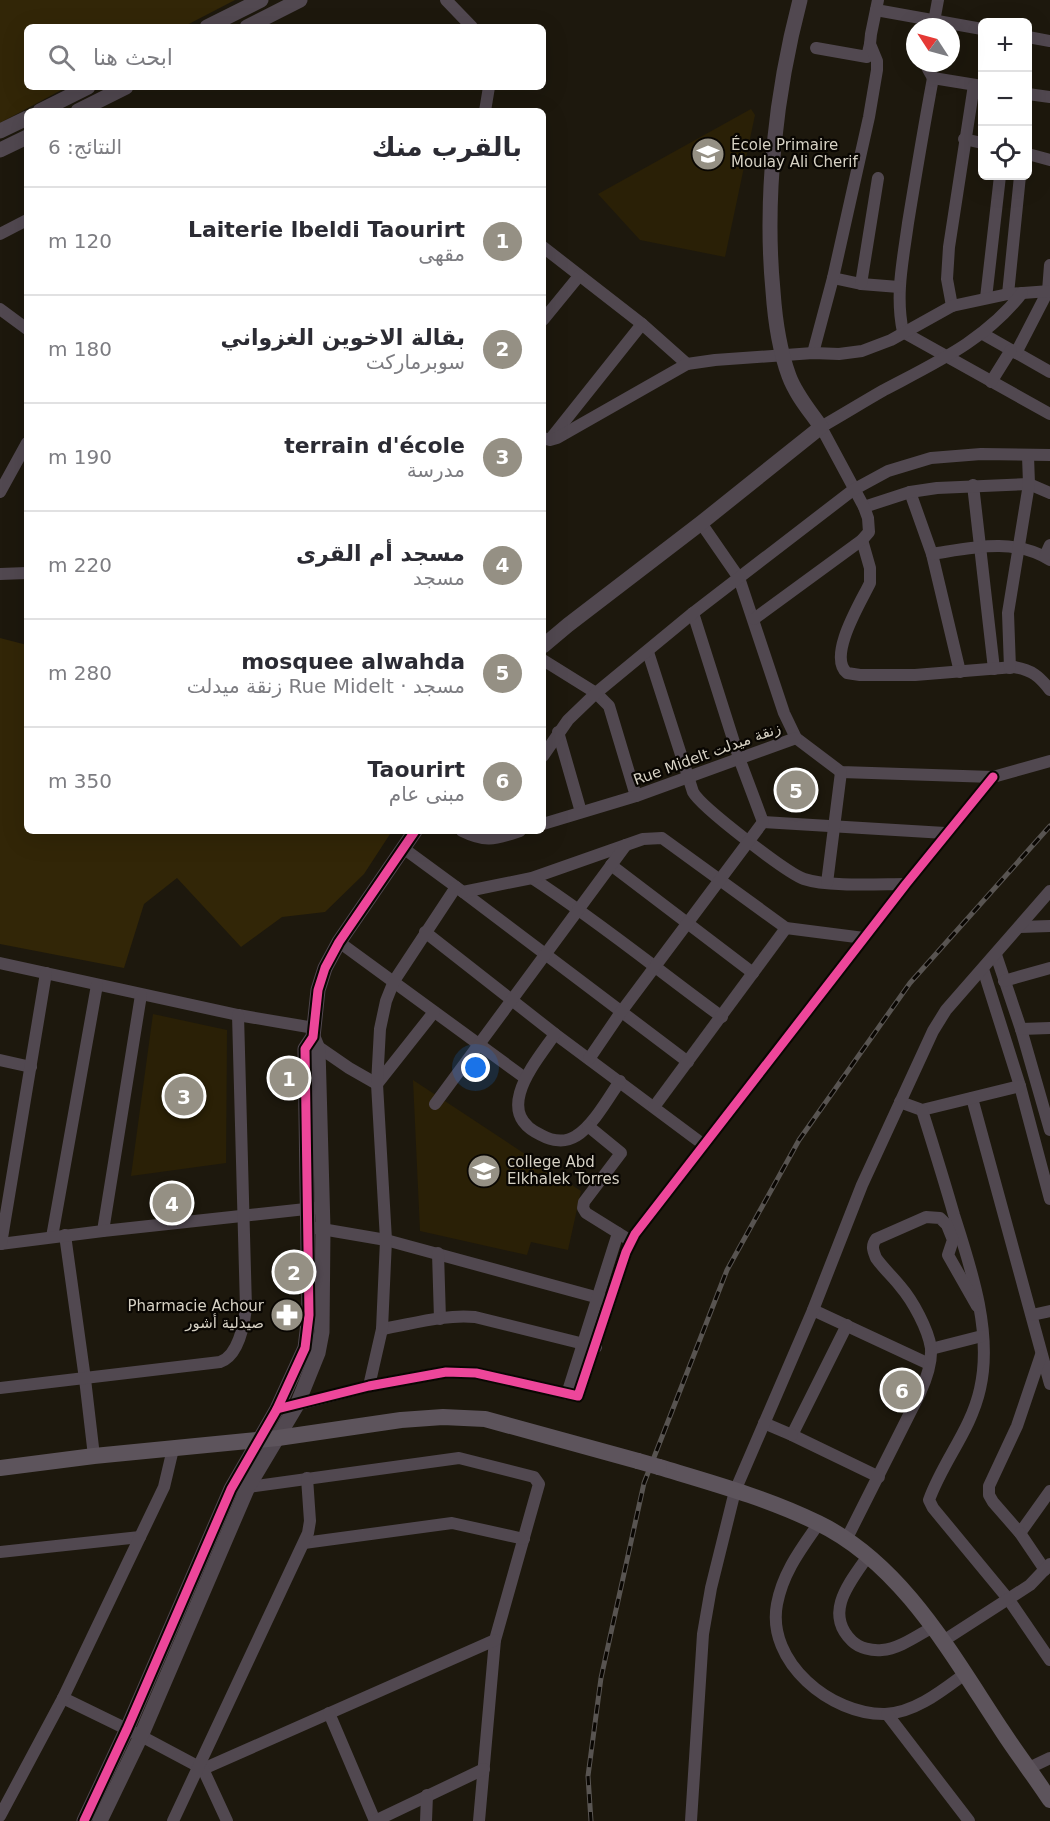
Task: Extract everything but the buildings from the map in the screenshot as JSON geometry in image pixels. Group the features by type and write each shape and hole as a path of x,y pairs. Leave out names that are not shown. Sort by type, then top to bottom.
{"main road":[{"path":"0,1468 94,1456 278,1438 401,1420 473,1418 501,1423 638,1461 735,1491 819,1523 868,1556 933,1627 1050,1800"}],"street":[{"path":"213,24 261,0"},
{"path":"251,24 271,7 300,0"},
{"path":"446,0 469,24"},
{"path":"754,620 862,540 869,532 864,507 821,427 790,379 777,334 770,265 771,195 781,97 800,0"},
{"path":"935,18 938,0"},
{"path":"816,48 867,57 877,5 916,18"},
{"path":"960,27 978,29"},
{"path":"1032,39 1050,41"},
{"path":"813,354 833,278 875,81 877,61 870,44"},
{"path":"903,332 899,313 899,286 933,78 930,72"},
{"path":"933,78 978,86 964,139 949,247 947,279 952,306"},
{"path":"46,108 82,90"},
{"path":"84,108 120,90"},
{"path":"486,108 488,90"},
{"path":"1032,95 1050,98"},
{"path":"0,131 24,119"},
{"path":"0,150 24,138"},
{"path":"964,139 978,142"},
{"path":"1032,155 1050,160"},
{"path":"861,284 879,178"},
{"path":"986,298 1000,180"},
{"path":"1008,294 1020,180"},
{"path":"0,234 24,222"},
{"path":"546,249 642,324 687,364"},
{"path":"991,382 1014,352 1049,291 1050,266"},
{"path":"546,316 579,276"},
{"path":"833,278 861,284 899,286"},
{"path":"546,439 687,364 715,360 862,351 882,345 952,306 1008,294 1049,291"},
{"path":"546,643 821,427 950,357 983,334 1022,293"},
{"path":"0,310 24,327"},
{"path":"546,439 642,324"},
{"path":"903,332 1050,414"},
{"path":"983,334 1050,372"},
{"path":"0,492 24,448"},
{"path":"546,751 558,732 596,693 693,613 853,490 888,471 931,458 981,454 1050,455"},
{"path":"1010,668 1008,613 1029,484 1028,456"},
{"path":"864,507 910,492 973,485 1029,484 1050,493"},
{"path":"973,485 994,669"},
{"path":"910,492 932,554 960,672"},
{"path":"701,522 739,578 784,712 796,738"},
{"path":"862,540 871,576 870,583 845,637 841,661 844,670 852,675 915,675 1010,668 1028,669 1034,672 1050,690"},
{"path":"932,554 980,546 1018,548 1048,554"},
{"path":"0,574 24,573"},
{"path":"693,613 740,758 764,822"},
{"path":"648,652 693,792 700,802 749,842 804,880 827,883 906,884"},
{"path":"546,662 596,693 609,706 636,796"},
{"path":"558,732 581,812"},
{"name":"Rue Midelt زنقة ميدلت","path":"546,823 636,796 796,738 840,772"},
{"path":"827,883 840,772 993,777 1050,761"},
{"path":"277,1409 369,1386 458,1372 476,1373 575,1397 581,1394 631,1241 945,833 993,777"},
{"path":"764,822 945,833"},
{"path":"589,1059 621,1012 764,822"},
{"path":"84,1821 134,1732 248,1487 297,1405 318,1353 322,1332 315,1208 312,1041 318,990 325,968 339,942 413,834"},
{"path":"470,834 482,839 494,835"},
{"path":"369,1386 382,1329 386,1240 377,1084 380,1029 386,1001 394,981 425,933 460,889 532,878 643,839 662,838 786,927 864,938"},
{"path":"435,1104 626,845"},
{"path":"403,848 688,1062"},
{"path":"611,865 753,973"},
{"path":"532,878 578,909 722,1017"},
{"path":"691,1821 703,1634 711,1588 735,1491 813,1310 862,1185 933,1030 946,1010 1050,891"},
{"path":"1020,927 1050,926"},
{"path":"654,1107 786,927"},
{"path":"425,933 704,1145"},
{"path":"339,942 525,1078"},
{"path":"996,955 1021,1029 1050,1130"},
{"path":"0,963 238,1015 312,1041 349,1068 377,1084"},
{"path":"1005,981 1050,968"},
{"path":"983,969 1020,1086 1050,1199"},
{"path":"46,973 1,1244 315,1208"},
{"path":"52,1237 97,985"},
{"path":"103,1231 141,994"},
{"path":"377,1084 434,1012"},
{"path":"0,1388 226,1360 239,1338 244,1321 238,1015"},
{"path":"1021,1029 1050,1028"},
{"path":"555,1034 525,1078 518,1096 519,1109 524,1122 534,1132 550,1140 563,1140 576,1136 588,1126 620,1082"},
{"path":"0,1060 31,1067"},
{"path":"1036,1085 1050,1085"},
{"path":"900,1102 922,1110 1020,1086"},
{"path":"972,1098 1050,1384"},
{"path":"922,1110 976,1284 984,1366 975,1405 963,1435 929,1500 933,1508 1009,1600 1050,1660"},
{"path":"588,1126 621,1153 584,1202 583,1208 586,1213 631,1241"},
{"path":"0,1162 14,1164"},
{"path":"846,1540 927,1379 931,1349 912,1302 876,1258 872,1246 876,1239 926,1217 940,1218 946,1224 953,1240 948,1255 979,1310"},
{"path":"316,1228 386,1240 610,1300"},
{"path":"100,1821 231,1489 277,1409 304,1348 308,1334 316,1228"},
{"path":"567,1394 618,1233"},
{"path":"65,1235 94,1456"},
{"path":"438,1253 440,1319"},
{"path":"813,1310 929,1364"},
{"path":"1032,1315 1050,1311"},
{"path":"382,1329 464,1316 596,1347"},
{"path":"792,1435 847,1325"},
{"path":"931,1349 982,1336"},
{"path":"943,1641 1009,1600 1030,1585 1048,1567 989,1495 989,1486 1017,1426 1042,1354"},
{"path":"764,1423 879,1477"},
{"path":"0,1816 63,1698 164,1487 173,1449"},
{"path":"231,1489 459,1458 534,1477 539,1484 495,1640 479,1821"},
{"path":"173,1821 200,1768 308,1533 310,1521 307,1478"},
{"path":"1020,1533 1050,1491"},
{"path":"304,1543 452,1523 524,1539"},
{"path":"819,1523 793,1559 776,1606 778,1630 785,1652 792,1666 810,1685 835,1702 861,1712 887,1714 909,1708 933,1697 966,1673"},
{"path":"0,1552 140,1537"},
{"path":"868,1556 850,1581 842,1598 838,1612 839,1623 845,1634 856,1644 870,1649 883,1650 897,1646 933,1627"},
{"path":"200,1768 495,1640"},
{"path":"63,1698 134,1732 200,1768 227,1821"},
{"path":"329,1713 375,1821 484,1769"},
{"path":"887,1714 969,1821"},
{"path":"1029,1768 1050,1758"},
{"path":"426,1821 427,1796"}],"shaded area":[{"path":"0,0 235,0 189,24 24,24 24,90 61,90 24,108 0,123"},
{"name":"École Primaire Moulay Ali Cherif","path":"751,109 755,115 725,257 640,240 598,194"},
{"path":"0,638 24,644 24,834 390,834 364,874 325,912 282,917 241,947 177,878 144,904 124,968 0,944"},
{"path":"153,1014 227,1030 226,1163 131,1176"},
{"name":"college Abd Elkhalek Torres","path":"413,1080 581,1191 568,1250 531,1242 527,1255 420,1231"}],"railway":[{"path":"591,1821 588,1776 601,1678 644,1483 727,1270 799,1140 910,983 1050,826"}],"cycle path":[{"path":"277,1409 369,1386 446,1372 476,1373 578,1396 626,1252 635,1234 906,884 993,777"},
{"path":"84,1821 127,1729 231,1489 277,1409 305,1348 309,1315 305,1049 313,1037 318,990 325,968 339,942 413,834"}],"place":[{"name":"École Primaire Moulay Ali Cherif","path":"708,154"},
{"name":"mosquee alwahda","path":"796,790"},
{"name":"Laiterie lbeldi Taourirt","path":"289,1078"},
{"name":"terrain d'école","path":"184,1096"},
{"name":"college Abd Elkhalek Torres","path":"484,1171"},
{"name":"مسجد أم القرى","path":"172,1203"},
{"name":"بقالة الاخوين الغزواني","path":"294,1272"},
{"name":"Pharmacie Achour صيدلية أشور","path":"287,1315"},
{"name":"Taourirt","path":"902,1390"}]}
